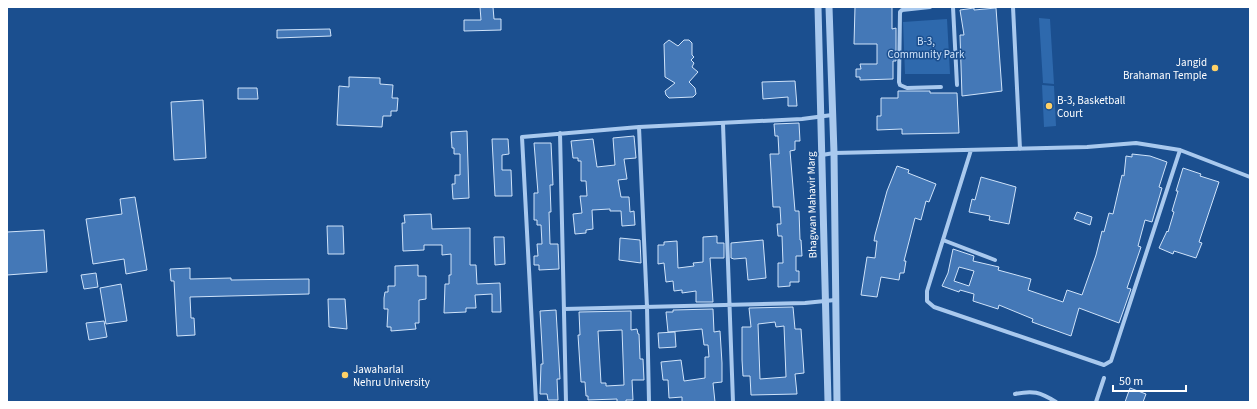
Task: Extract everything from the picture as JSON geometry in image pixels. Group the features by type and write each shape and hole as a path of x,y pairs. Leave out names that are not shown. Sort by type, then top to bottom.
{"street":[{"name":"Bhagwan Mahavir Marg","path":"818,7 828,402"},
{"name":"Bhagwan Mahavir Marg","path":"829,7 834,153 837,402"},
{"path":"930,7 902,10 900,12 899,82 900,85 907,88 940,87"},
{"path":"953,7 957,85"},
{"path":"1013,7 1020,149"},
{"path":"536,402 522,137 639,126 723,124 821,118 832,115"},
{"path":"723,124 728,304 733,402"},
{"path":"639,126 647,307 649,402"},
{"path":"560,133 566,402"},
{"path":"822,155 834,153 1087,147 1124,143 1180,150 1250,177"},
{"path":"971,150 927,291 927,301 930,305 1106,365 1111,361 1180,150"},
{"path":"943,240 995,260"},
{"path":"564,309 825,302 835,300"},
{"path":"1096,402 1104,378"},
{"path":"1015,394 1030,390 1046,396 1056,402"}],"green space":[{"path":"1039,18 1050,19 1054,84 1043,83"},
{"name":"B-3, Community Park","path":"947,19 950,74 905,74 903,22"},
{"name":"B-3, Basketball Court","path":"1042,85 1054,86 1056,126 1044,127"}],"building":[{"path":"480,7 493,7 494,19 501,19 501,30 464,31 464,20 481,20"},
{"path":"855,7 892,7 892,29 896,28 896,61 893,61 893,79 860,80 860,77 856,77 856,69 861,69 860,64 877,64 877,44 854,44"},
{"path":"974,8 974,10 996,8 1002,91 962,96 960,35 964,35 960,10"},
{"path":"330,29 331,36 277,38 277,30"},
{"path":"669,40 678,46 684,40 689,40 692,43 692,55 694,57 691,60 694,63 692,67 698,72 689,82 695,88 696,94 693,97 669,98 666,95 665,91 675,83 665,77 664,44"},
{"path":"349,77 380,78 380,84 393,85 392,98 398,98 397,111 391,111 391,116 383,116 382,127 337,125 339,86 349,87"},
{"path":"795,81 797,106 788,106 788,97 763,99 762,82"},
{"path":"238,88 257,88 258,99 238,99"},
{"path":"898,91 957,93 959,133 902,134 902,129 877,130 877,116 881,116 881,98 898,98"},
{"path":"203,100 206,158 174,160 171,102"},
{"path":"799,123 800,141 795,141 795,150 790,151 795,211 799,211 801,240 802,256 796,256 796,271 799,271 799,282 790,282 790,286 778,287 778,263 783,263 782,236 778,236 777,224 781,224 780,207 773,207 770,154 779,154 778,136 775,136 774,124"},
{"path":"467,131 469,198 453,199 452,184 455,184 455,175 460,175 460,154 454,154 451,132"},
{"path":"634,136 636,158 624,159 627,179 618,180 621,197 629,197 630,212 634,211 635,225 622,226 621,211 610,211 610,209 592,210 593,229 586,230 586,233 575,234 573,214 582,213 580,196 587,196 586,181 581,181 581,161 578,161 578,158 573,158 571,141 593,139 597,167 615,165 613,138"},
{"path":"492,139 508,139 509,154 502,155 502,170 511,170 512,196 495,196"},
{"path":"534,143 551,143 553,185 550,185 550,244 558,244 559,269 539,270 539,265 534,265 534,256 538,256 537,244 542,244 541,225 537,225 537,220 534,220 534,193 538,193"},
{"path":"1132,154 1150,156 1167,162 1159,187 1162,188 1152,222 1145,220 1138,246 1141,247 1127,288 1131,289 1119,323 1079,308 1071,336 1032,322 1033,319 999,305 998,309 973,301 974,294 960,290 959,292 942,286 948,273 953,249 974,256 973,261 999,267 998,270 1031,279 1028,290 1063,302 1067,290 1082,295 1096,255 1102,231 1104,232 1109,213 1113,214 1122,175 1124,176 1126,156 1132,157","holes":["959,267 974,271 969,286 954,281"]},
{"path":"897,166 909,170 908,173 936,184 929,202 926,201 921,220 915,218 904,261 906,261 904,273 900,273 899,280 881,277 877,297 861,295 867,257 875,258 877,241 874,241 875,235 887,191"},
{"path":"1183,168 1201,174 1200,176 1219,182 1199,242 1202,243 1196,258 1174,251 1173,254 1159,248 1167,231 1168,232 1174,212 1172,211 1178,191 1176,191"},
{"path":"981,177 1016,187 1009,224 989,220 990,216 969,212 972,199 975,200"},
{"path":"135,197 147,270 126,274 124,259 93,264 86,219 122,214 120,199"},
{"path":"1077,212 1092,217 1090,225 1074,219"},
{"path":"431,214 432,229 470,228 470,265 476,265 477,284 500,283 501,312 492,312 492,294 475,295 476,308 466,308 466,312 444,313 445,284 449,284 449,275 451,275 451,254 442,255 442,245 424,245 424,250 403,251 402,223 405,223 404,215"},
{"path":"327,226 343,226 344,254 328,254"},
{"path":"44,230 47,272 7,275 7,232"},
{"path":"717,236 717,243 724,243 724,258 710,258 713,302 696,302 696,291 682,293 682,290 674,291 673,281 666,282 664,263 658,264 658,245 664,245 664,242 677,241 678,268 694,266 693,263 703,262 703,237"},
{"path":"494,237 504,237 505,264 495,265"},
{"path":"620,238 640,240 641,263 619,260"},
{"path":"763,240 766,278 748,280 746,258 731,258 731,243"},
{"path":"418,265 418,276 426,276 426,299 419,300 419,323 415,323 416,329 391,331 391,327 387,327 388,309 384,309 384,298 385,292 388,292 388,286 395,286 395,266"},
{"path":"190,268 190,279 309,279 309,294 190,297 191,318 194,318 195,335 177,336 174,281 171,281 170,269"},
{"path":"96,273 98,287 84,289 81,275"},
{"path":"121,284 127,321 106,324 100,288"},
{"path":"328,299 345,299 347,329 329,327"},
{"path":"793,307 795,329 801,329 804,373 795,374 797,394 751,395 750,376 743,376 742,360 742,327 751,327 749,308","holes":["775,322 776,327 784,326 786,377 760,379 758,324"]},
{"path":"713,309 714,332 720,331 722,363 722,382 713,383 715,402 682,402 682,397 669,398 668,380 663,380 661,362 681,360 684,381 705,378 705,357 709,357 708,345 704,345 702,329 668,332 666,312 673,312 673,310"},
{"path":"556,310 560,379 557,379 558,400 548,400 547,394 540,394 541,364 543,364 540,311"},
{"path":"631,311 631,330 637,329 639,334 640,359 643,359 644,380 632,380 633,400 617,402 617,399 588,400 588,396 586,396 585,382 581,382 578,335 580,335 579,312","holes":["622,330 624,385 606,386 606,383 601,383 598,331"]},
{"path":"104,321 107,337 89,340 86,323"},
{"path":"675,332 676,347 659,348 658,333"},
{"path":"1130,388 1146,394 1143,402 1125,402"}],"place":[{"name":"Jangid Brahaman Temple","path":"1215,68"},
{"name":"B-3, Basketball Court","path":"1049,106"},
{"name":"Jawaharlal Nehru University","path":"345,375"}]}
